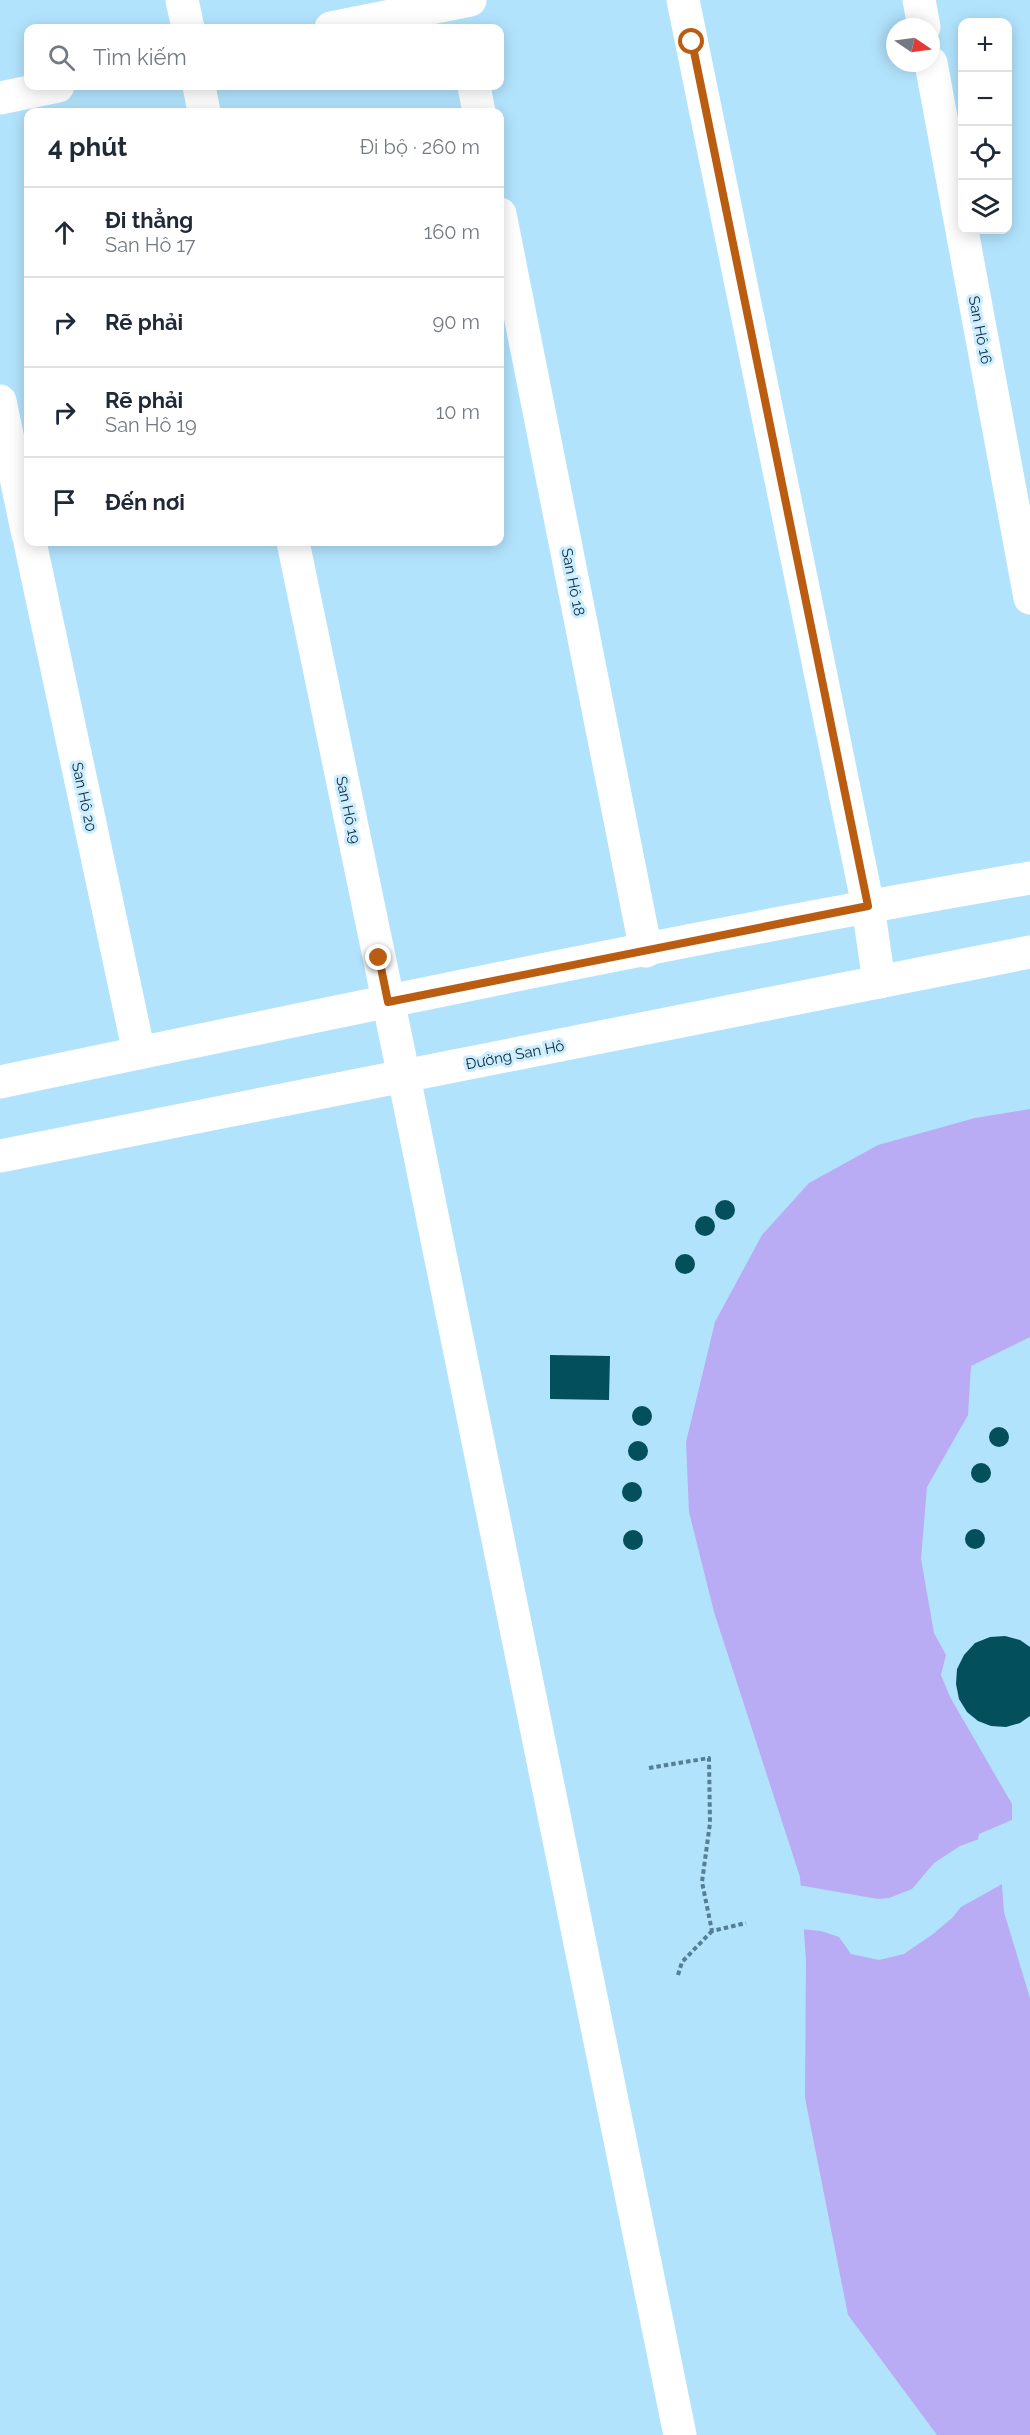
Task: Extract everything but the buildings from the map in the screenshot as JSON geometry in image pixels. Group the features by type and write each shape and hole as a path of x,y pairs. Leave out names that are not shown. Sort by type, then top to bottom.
{"street":[{"path":"182,0 187,24"},
{"path":"683,0 868,906 879,982"},
{"path":"919,0 922,18"},
{"path":"361,24 464,10"},
{"name":"San Hô 16","path":"933,72 1030,598"},
{"path":"0,98 39,90"},
{"path":"200,90 203,108"},
{"path":"475,90 478,108"},
{"name":"San Hô 18","path":"504,234 646,951"},
{"path":"0,401 24,516"},
{"name":"San Hô 20","path":"31,546 139,1053"},
{"name":"San Hô 19","path":"294,546 680,2435"},
{"path":"0,1082 868,906 1030,878"},
{"name":"Đường San Hô","path":"0,1156 1030,952"}],"path":[{"path":"649,1768 709,1758 710,1823 702,1882 712,1931"},
{"path":"678,1975 682,1962 712,1931 746,1923"}],"shaded area":[{"path":"1030,1109 1030,1337 971,1366 968,1415 927,1487 921,1559 934,1633 946,1655 941,1675 950,1697 1012,1804 1012,1820 979,1834 978,1839 1002,1884 1004,1912 1030,1998 1030,2435 937,2435 848,2315 805,2098 806,1960 800,1877 714,1612 689,1512 686,1442 715,1322 762,1235 809,1183 878,1145 975,1118"}],"pier":[{"path":"982,1838 1004,1883 961,1907 933,1934 904,1954 879,1960 851,1954 839,1937 821,1931 801,1929 798,1885 878,1899 889,1898 912,1889 934,1863 960,1846"}],"route":[{"path":"379,958 388,1002 868,906 692,42"}]}
